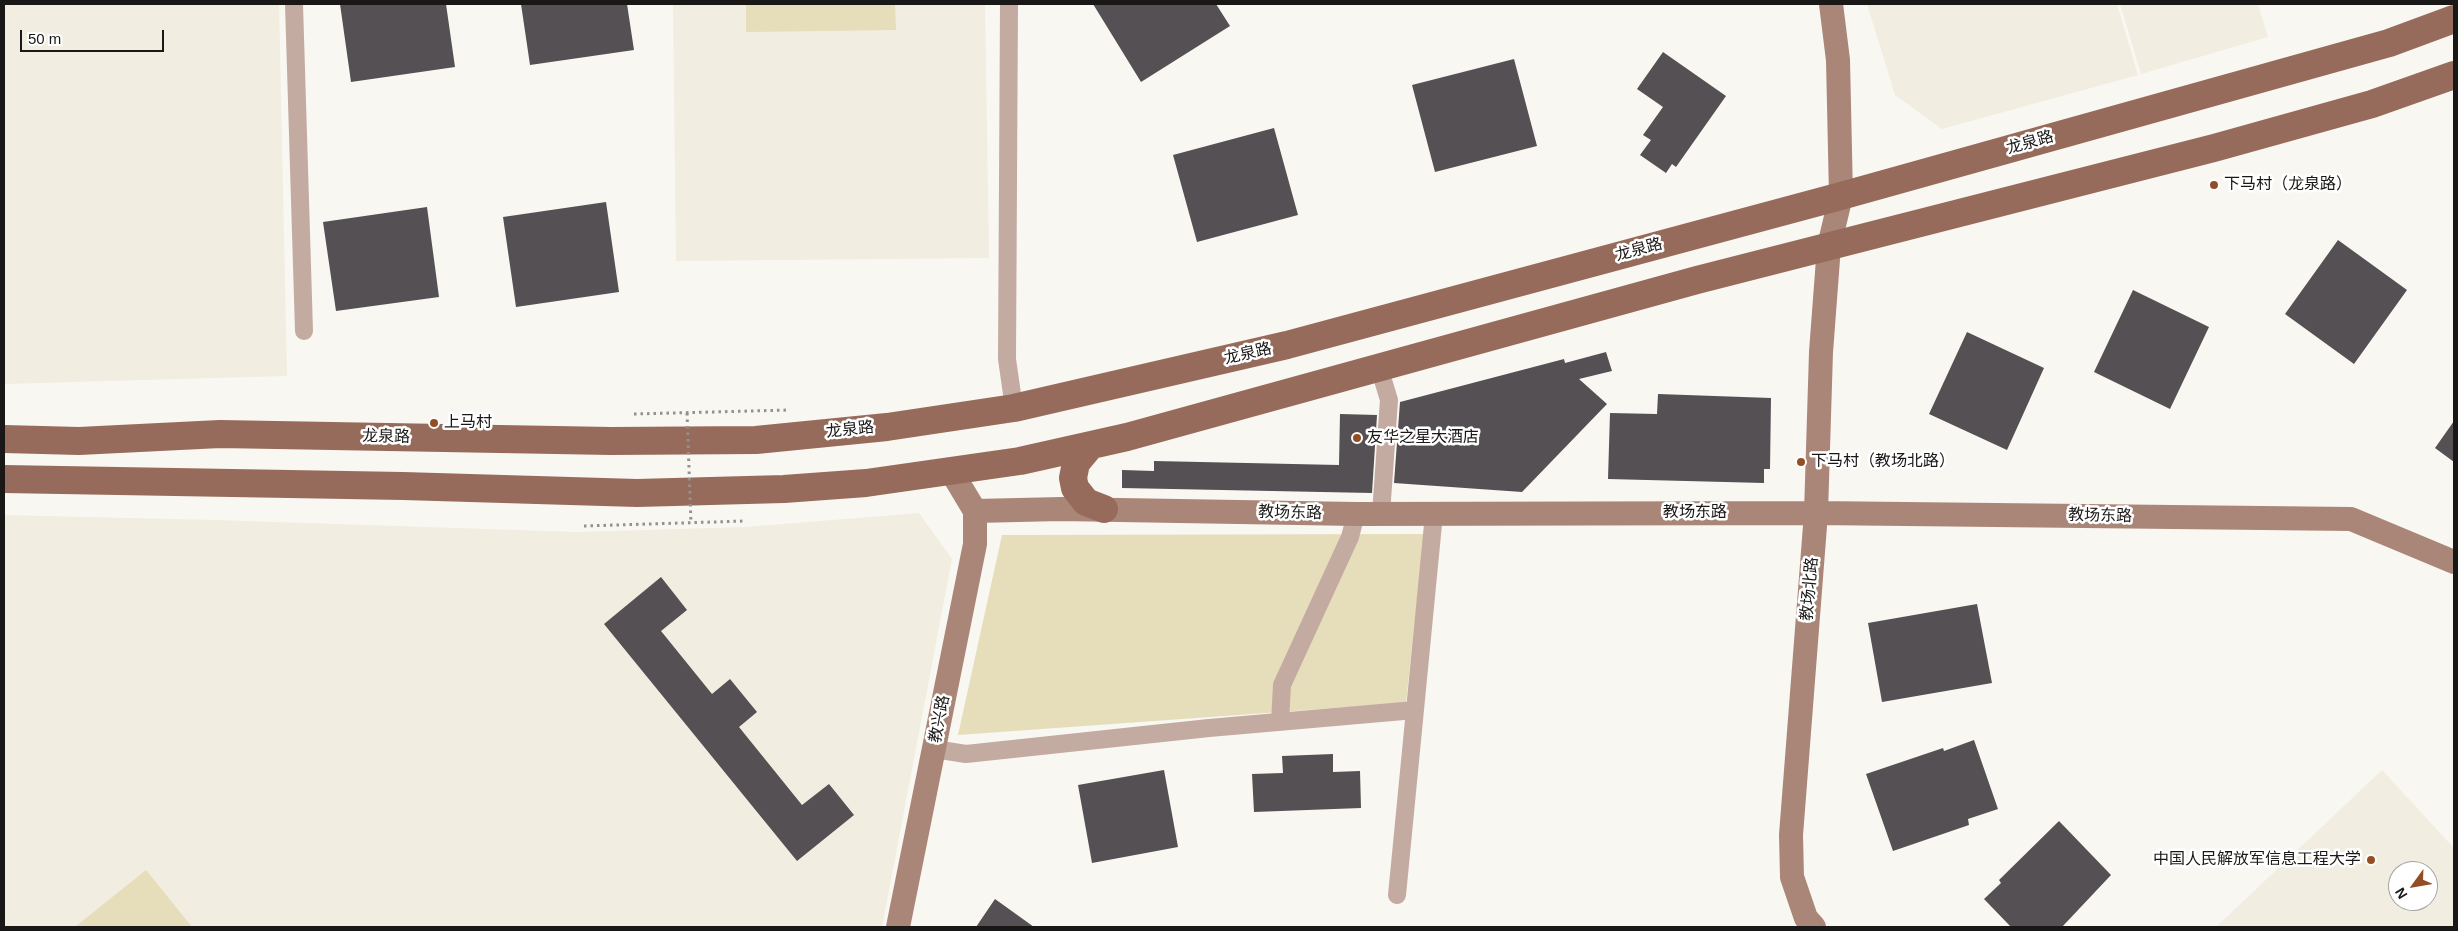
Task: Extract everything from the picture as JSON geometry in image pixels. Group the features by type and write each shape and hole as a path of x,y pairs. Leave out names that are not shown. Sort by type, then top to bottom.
{"main road":[{"name":"龙泉路","path":"4,439 79,441 220,434 611,441 756,440 887,427 1014,408 1287,345 1840,196 2389,43 2454,19"},
{"path":"4,479 403,486 637,493 784,489 866,483 1020,461 1091,445 1829,246 2214,148 2372,104 2454,75"},
{"path":"1091,445 1076,463 1073,478 1075,488 1086,502 1104,509"}],"street":[{"path":"294,4 304,331"},
{"path":"1009,4 1007,359 1014,408"},
{"name":"教场北路","path":"1814,927 1806,918 1792,877 1791,835 1816,513 1821,352 1829,246 1840,196 1838,60 1831,4"},
{"path":"1379,367 1389,400 1381,514"},
{"path":"950,471 975,511"},
{"name":"教场东路","path":"975,511 1104,509 1356,514 1816,513 2351,519 2454,562"},
{"name":"教兴路","path":"898,927 975,544 975,511"},
{"path":"1280,722 1282,685 1350,537 1356,514"},
{"path":"1397,895 1434,514"},
{"path":"934,748 966,754 1415,710"}],"path":[{"path":"634,414 790,410"},
{"path":"687,413 691,523"},
{"path":"584,526 745,522"}],"shaded area":[{"path":"4,4 279,4 287,376 4,384"},
{"path":"673,4 985,4 989,258 676,261"},
{"path":"746,4 895,4 896,30 746,32"},
{"path":"1867,4 2117,4 2138,75 1942,129 1895,95"},
{"path":"2120,4 2258,4 2268,37 2141,74"},
{"path":"919,513 952,559 882,927 4,927 4,515 577,532 746,527"},
{"path":"1424,534 1406,703 958,735 1002,535"},
{"name":"中国人民解放军信息工程大学","path":"2382,770 2454,848 2454,927 2216,927"},
{"path":"146,870 192,927 75,927"}],"building":[{"path":"340,4 446,4 455,67 351,82"},
{"path":"521,4 627,4 634,50 530,65"},
{"path":"1093,4 1216,4 1230,26 1141,82"},
{"path":"1663,52 1726,96 1676,167 1672,164 1666,173 1640,155 1651,140 1643,135 1663,107 1637,89"},
{"path":"1514,59 1537,146 1435,172 1412,85"},
{"path":"1274,128 1298,215 1197,242 1173,155"},
{"path":"606,202 619,292 516,307 503,217"},
{"path":"427,207 439,297 336,311 323,222"},
{"path":"2338,240 2407,290 2354,364 2285,314"},
{"path":"2133,290 2209,327 2170,409 2094,372"},
{"path":"1967,332 2044,368 2007,450 1929,414"},
{"path":"1606,352 1612,371 1579,379 1607,404 1522,492 1394,483 1400,402 1564,359 1565,363"},
{"path":"1658,394 1771,398 1770,469 1764,469 1764,483 1608,479 1610,413 1657,414"},
{"name":"友华之星大酒店","path":"1340,414 1377,415 1372,493 1122,488 1122,470 1154,471 1154,461 1339,465"},
{"path":"2454,421 2454,462 2435,448"},
{"path":"661,577 687,610 661,631 712,694 730,679 757,712 739,727 802,805 829,784 854,815 797,861 604,624"},
{"path":"1977,604 1992,683 1882,702 1868,623"},
{"path":"1974,740 1998,809 1968,819 1969,825 1893,851 1866,774 1943,748 1944,751"},
{"path":"1333,754 1333,772 1360,771 1361,808 1254,812 1252,774 1283,773 1282,756"},
{"path":"1164,770 1178,847 1092,863 1078,785"},
{"path":"2059,821 2111,875 2062,927 2011,927 1984,899 2001,883 1999,880"},
{"path":"995,899 1034,927 976,927"}],"place":[{"name":"下马村（龙泉路）","path":"2214,185"},
{"name":"上马村","path":"434,423"},
{"name":"友华之星大酒店","path":"1357,438"},
{"name":"下马村（教场北路）","path":"1801,462"},
{"name":"中国人民解放军信息工程大学","path":"2371,860"}]}
